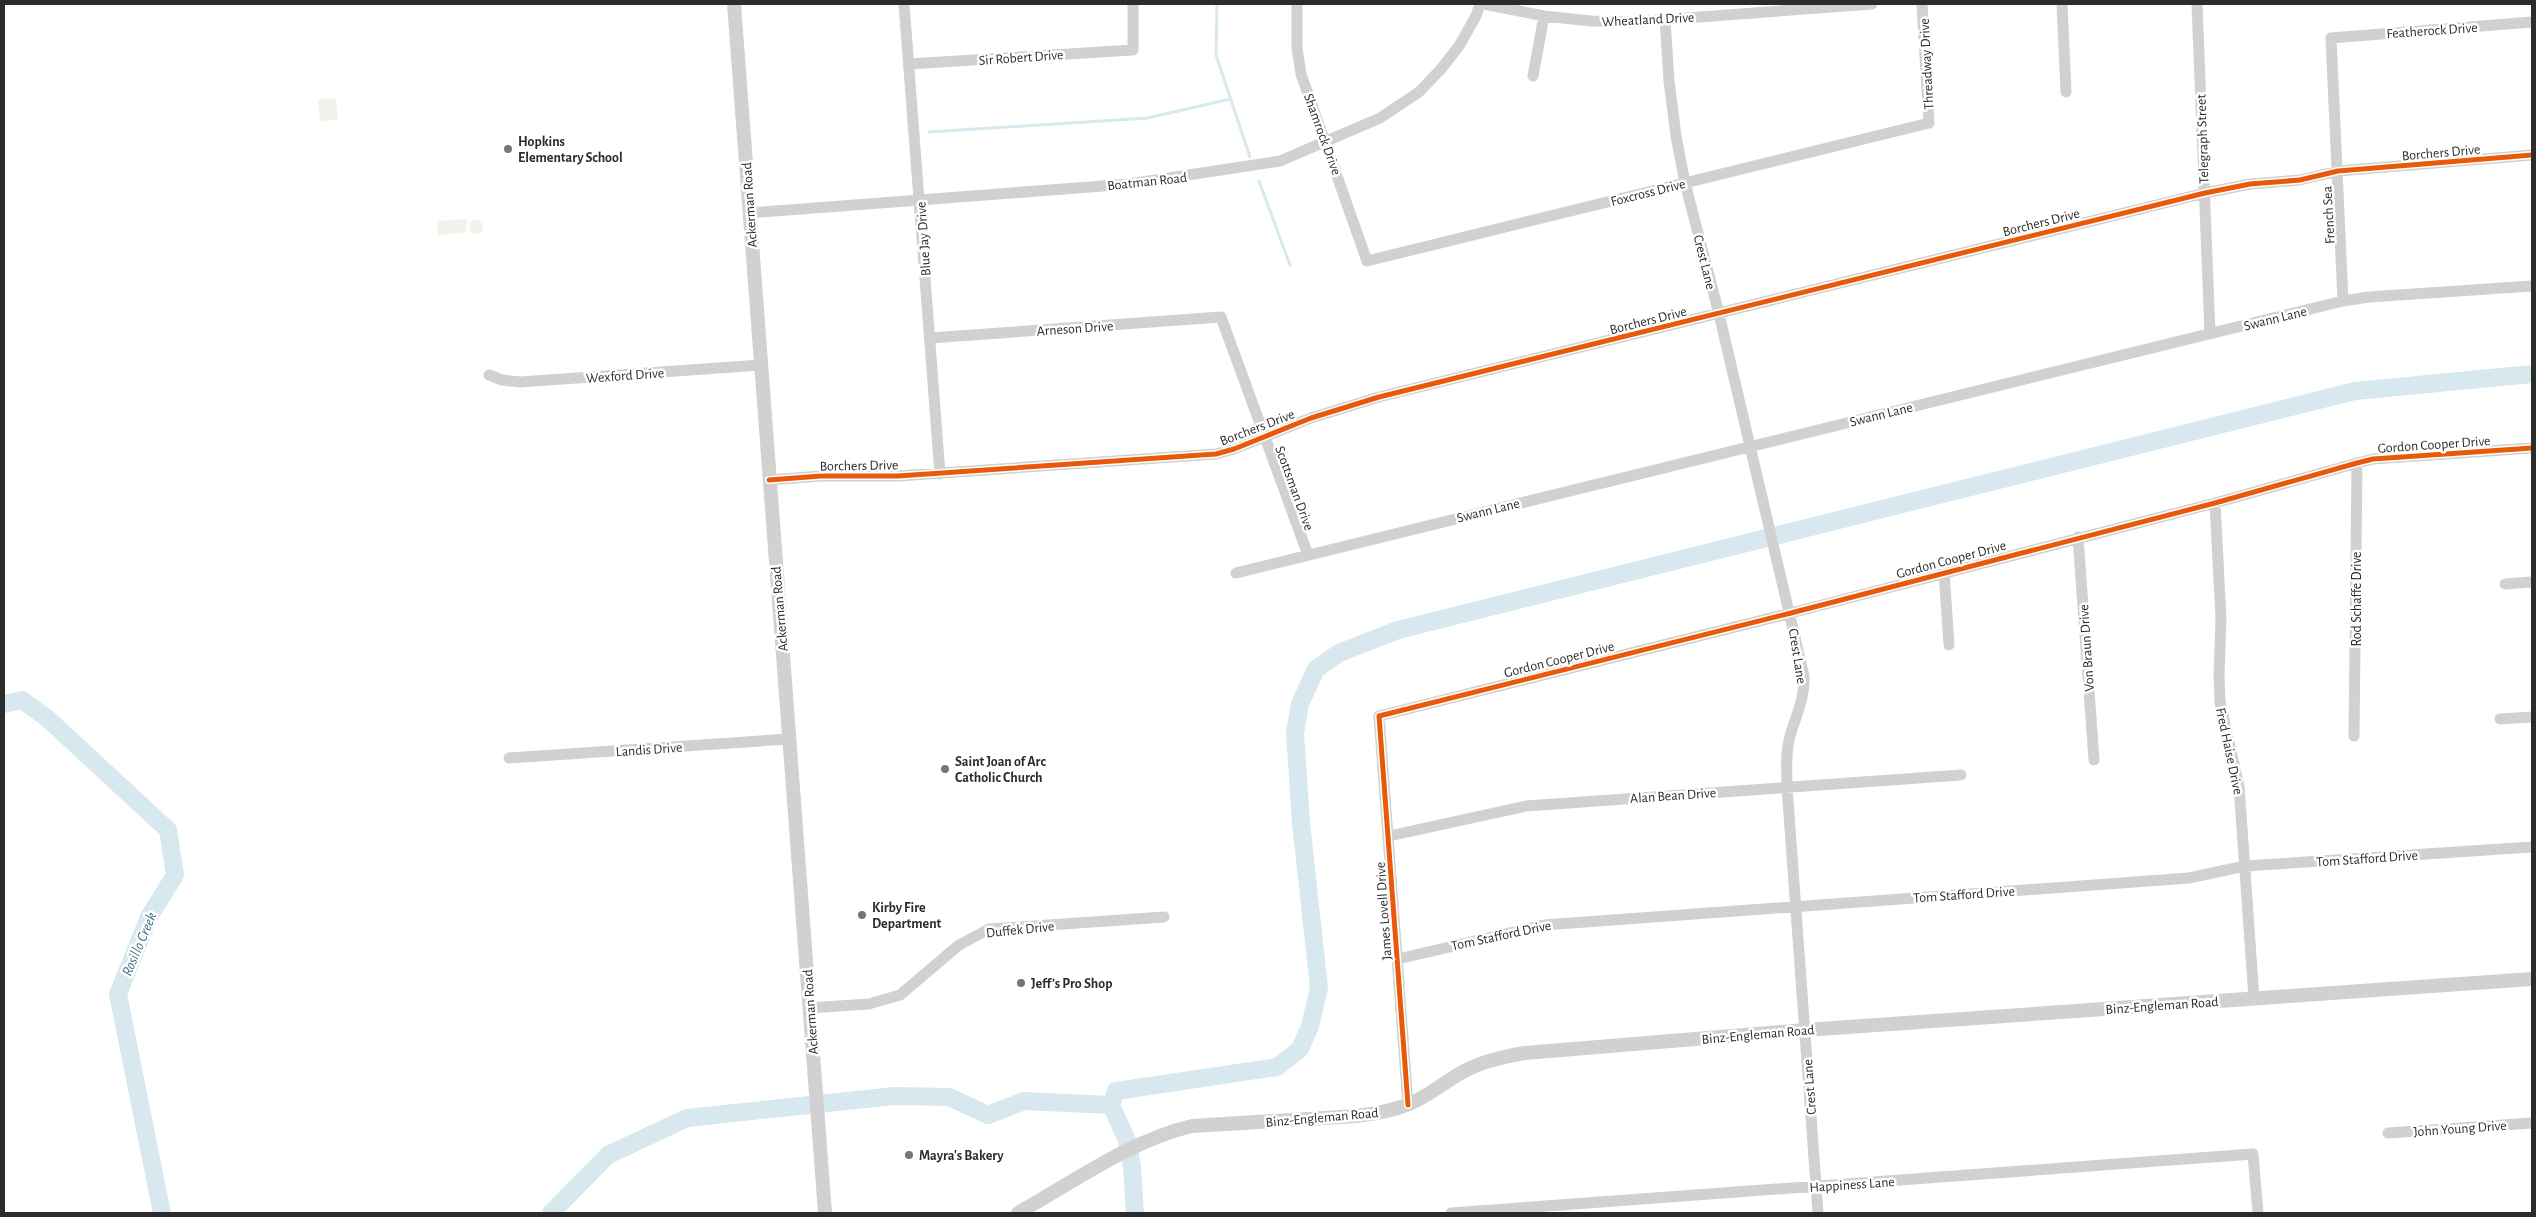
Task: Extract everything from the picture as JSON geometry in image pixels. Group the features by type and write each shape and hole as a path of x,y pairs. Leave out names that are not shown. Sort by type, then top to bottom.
{"street":[{"name":"Ackerman Road","path":"734,4 825,1213"},
{"name":"Blue Jay Drive","path":"904,4 940,474"},
{"name":"Sir Robert Drive","path":"909,64 1133,50 1133,4"},
{"name":"Shamrock Drive","path":"1297,4 1298,60 1367,262"},
{"name":"Boatman Road","path":"749,213 1178,178 1280,161 1326,143 1380,118 1419,92 1442,69 1459,46 1476,16 1480,4"},
{"name":"Wheatland Drive","path":"1484,4 1544,16 1591,21 1633,22 1872,4"},
{"name":"Threadway Drive","path":"1922,4 1929,123"},
{"path":"2062,4 2066,92"},
{"name":"Telegraph Street","path":"2197,4 2210,334"},
{"path":"1533,76 1544,16"},
{"name":"Crest Lane","path":"1665,19 1669,81 1676,136 1685,183 1719,314 1791,613 1805,686 1802,704 1790,735 1786,753 1818,1213"},
{"name":"Featherock Drive","path":"2331,38 2532,22"},
{"name":"French Sea","path":"2331,38 2343,302"},
{"name":"Foxcross Drive","path":"1367,262 1929,123"},
{"name":"Borchers Drive","path":"769,480 821,476 940,474 1216,454 1234,449 1311,418 1379,397 2205,193 2250,184 2300,180 2338,171 2532,156"},
{"name":"Swann Lane","path":"1236,574 1750,446 2343,302 2370,297 2532,286"},
{"name":"Arneson Drive","path":"930,338 1221,317"},
{"name":"Scottsman Drive","path":"1221,317 1308,555"},
{"name":"Wexford Drive","path":"490,375 502,380 520,382 761,365"},
{"name":"Gordon Cooper Drive","path":"1379,716 1791,613 2215,503 2372,459 2532,448"},
{"name":"Rod Schaffe Drive","path":"2354,736 2357,463"},
{"name":"Fred Haise Drive","path":"2215,503 2221,618 2220,702 2239,786 2254,999"},
{"name":"Von Braun Drive","path":"2078,537 2094,760"},
{"path":"1944,572 1949,645"},
{"path":"2505,584 2532,582"},
{"name":"James Lovell Drive","path":"1379,716 1408,1105"},
{"path":"2500,719 2532,716"},
{"name":"Landis Drive","path":"509,758 789,740"},
{"name":"Alan Bean Drive","path":"1389,836 1526,806 1961,775"},
{"name":"Tom Stafford Drive","path":"1398,959 1544,925 2190,878 2245,866 2532,847"},
{"name":"Duffek Drive","path":"809,1008 869,1004 900,994 915,984 959,945 974,935 989,929 1164,917"},
{"name":"Binz-Engleman Road","path":"1018,1213 1106,1163 1168,1132 1192,1126 1356,1116 1408,1105 1467,1070 1508,1056 1805,1030 2532,979"},
{"name":"John Young Drive","path":"2388,1133 2532,1123"},
{"name":"Happiness Lane","path":"1451,1213 2253,1154 2258,1213"}],"shaded area":[{"path":"336,98 338,119 320,121 318,99"},
{"path":"467,219 466,232 438,235 437,221"},
{"path":"476,220 481,222 483,227 481,232 476,234 471,232 469,227 471,222"}],"waterway":[{"path":"1217,4 1216,55 1250,157"},
{"path":"929,132 1148,118 1230,99"},
{"path":"1259,181 1290,265"},
{"path":"1111,1105 1116,1091 1277,1067 1300,1049 1310,1026 1319,988 1301,823 1295,733 1300,704 1316,669 1339,653 1398,630 2355,391 2532,374"},
{"name":"Rosillo Creek","path":"4,704 22,700 47,718 168,830 175,875 149,917 118,994 162,1213"},
{"path":"551,1213 608,1155 687,1118 894,1096 949,1097 988,1115 1024,1101 1111,1105 1126,1138 1132,1166 1135,1213"}],"cycle path":[{"path":"769,480 821,476 898,476 1216,454 1234,449 1311,418 1379,397 2205,193 2250,184 2300,180 2338,171 2532,155"},
{"path":"1408,1105 1379,716 1791,613 2215,503 2373,459 2532,448"}],"place":[{"name":"Hopkins Elementary School","path":"508,149"},
{"name":"Saint Joan of Arc Catholic Church","path":"945,769"},
{"name":"Kirby Fire Department","path":"862,915"},
{"name":"Jeff’s Pro Shop","path":"1021,983"},
{"name":"Mayra's Bakery","path":"909,1155"}]}
